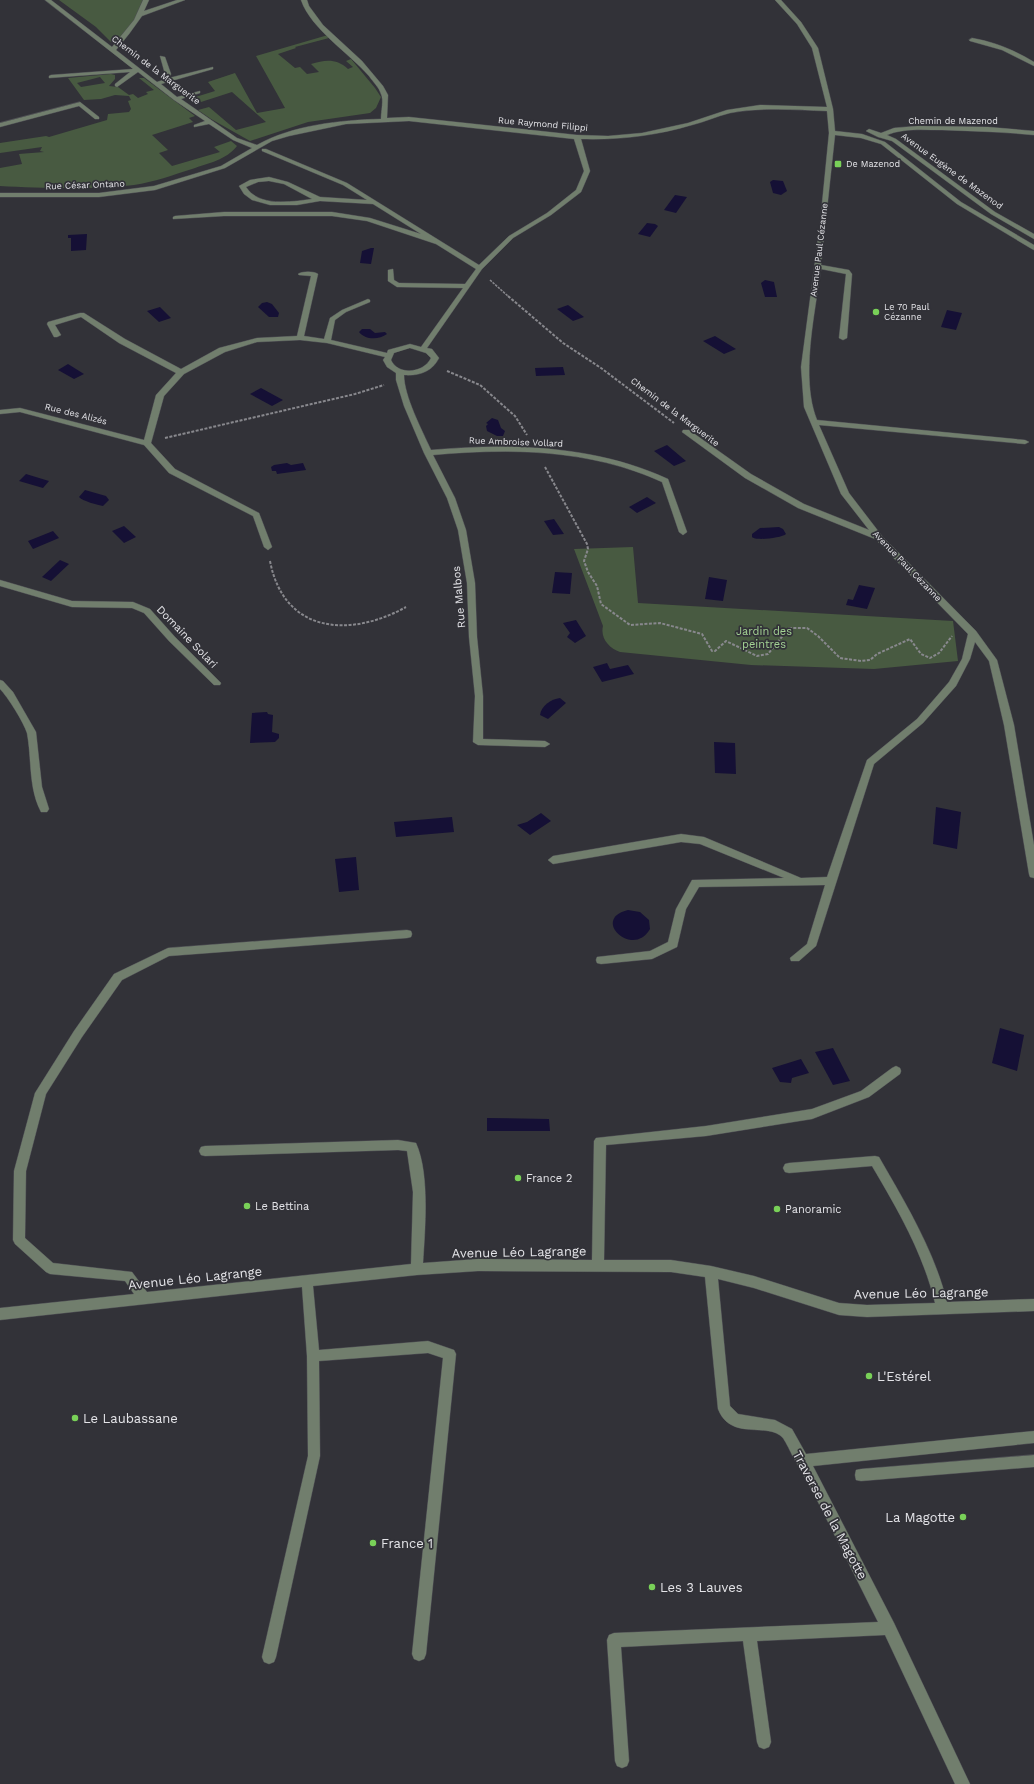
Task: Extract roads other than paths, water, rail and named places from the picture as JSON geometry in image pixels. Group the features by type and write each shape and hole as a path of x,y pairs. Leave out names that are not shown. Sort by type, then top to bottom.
{"street":[{"name":"Chemin de la Marguerite","path":"48,0 176,99 235,139 256,147"},
{"path":"112,50 124,39 139,15 146,0"},
{"path":"139,15 182,0"},
{"path":"304,0 306,6 321,26 355,57 380,86 385,95 384,120"},
{"name":"Avenue Paul Cézanne","path":"778,0 811,39 815,48 830,109 832,133 818,266 805,367 808,407 845,494 879,538 973,633 992,660 1009,725 1034,874"},
{"path":"972,40 994,43 1012,51 1034,64"},
{"path":"162,57 168,74 165,82"},
{"path":"156,84 211,68"},
{"path":"51,77 137,70"},
{"path":"117,85 137,70"},
{"path":"176,99 198,92"},
{"path":"0,125 80,104 98,118"},
{"name":"Rue Raymond Filippi","path":"256,147 287,134 346,122 409,119 577,137 608,138 642,135 690,124 727,112 760,107 830,109"},
{"path":"196,126 209,122"},
{"name":"Avenue Eugène de Mazenod","path":"831,125 882,135 894,140 993,213 1034,237"},
{"name":"Chemin de Mazenod","path":"874,139 894,130 918,128 980,128 1034,133"},
{"name":"Avenue Eugène de Mazenod","path":"832,133 874,139 882,143 959,203 1034,248"},
{"path":"424,348 479,270 511,237 549,214 580,191 587,171 577,137"},
{"name":"Rue César Ontano","path":"0,195 99,195 135,192 177,182 223,167 256,147"},
{"path":"264,150 345,184 438,242 479,270"},
{"path":"320,199 310,202 258,201 245,192 242,186 249,181 259,179 286,183 302,193 320,199 358,200 380,205"},
{"path":"175,218 224,214 332,214 368,219 438,242"},
{"path":"818,266 847,271 849,274 843,338"},
{"path":"391,270 391,281 397,286 468,286"},
{"path":"300,338 315,274 301,274"},
{"path":"328,341 332,319 344,311 368,301"},
{"path":"57,335 50,324 82,314 122,341 181,372"},
{"path":"268,547 256,515 172,471 147,443 160,395 181,372 222,350 257,340 300,338 328,341 388,356"},
{"path":"403,347 424,348 435,358 431,366 421,371 400,372 388,364 388,356 391,352 403,347"},
{"name":"Rue Malbos","path":"400,372 400,380 408,406 428,453 451,498 459,524 471,583 473,637 479,696 478,742 545,744"},
{"name":"Rue des Alizés","path":"0,412 20,410 147,443"},
{"path":"814,422 1026,442"},
{"name":"Chemin de la Marguerite","path":"686,432 748,476 801,506 879,538"},
{"name":"Rue Ambroise Vollard","path":"428,453 460,449 536,451 617,462 648,471 665,481 683,532"},
{"name":"Domaine Solari","path":"0,583 72,604 132,605 147,611 172,639 217,683"},
{"path":"795,958 811,946 870,762 920,721 953,684 966,659 973,633"},
{"path":"0,683 10,694 31,732 37,787 44,809"},
{"path":"553,860 682,838 701,840 801,881"},
{"path":"601,960 652,955 673,944 681,909 696,883 831,881"},
{"path":"143,1297 128,1276 50,1268 19,1240 20,1171 41,1093 78,1034 118,977 168,952 407,934"},
{"path":"598,1265 600,1141 706,1130 812,1114 865,1094 896,1071"},
{"path":"205,1151 398,1145 412,1147 418,1169 419,1191 417,1269"},
{"path":"789,1168 875,1161 912,1226 938,1286 942,1307"},
{"name":"Avenue Léo Lagrange","path":"0,1314 143,1297 478,1264 671,1266 711,1272 754,1282 838,1309 867,1311 942,1307 1034,1305"},
{"name":"Traverse de la Magotte","path":"711,1272 724,1409 734,1420 752,1424 775,1426 787,1433 803,1460 889,1628 962,1784"},
{"path":"269,1656 314,1456 312,1356 307,1280"},
{"path":"312,1356 428,1347 450,1354 419,1654"},
{"path":"803,1460 1034,1437"},
{"path":"861,1475 1034,1461"},
{"path":"622,1761 614,1640 889,1628"},
{"path":"749,1634 764,1742"}],"place":[{"name":"De Mazenod","path":"838,164"},
{"name":"Le 70 Paul Cézanne","path":"876,312"},
{"name":"France 2","path":"518,1178"},
{"name":"Le Bettina","path":"247,1206"},
{"name":"Panoramic","path":"777,1209"},
{"name":"L'Estérel","path":"869,1376"},
{"name":"Le Laubassane","path":"75,1418"},
{"name":"La Magotte","path":"963,1517"},
{"name":"France 1","path":"373,1543"},
{"name":"Les 3 Lauves","path":"652,1587"}],"park label":[{"name":"Jardin des peintres","path":"764,637"}]}
